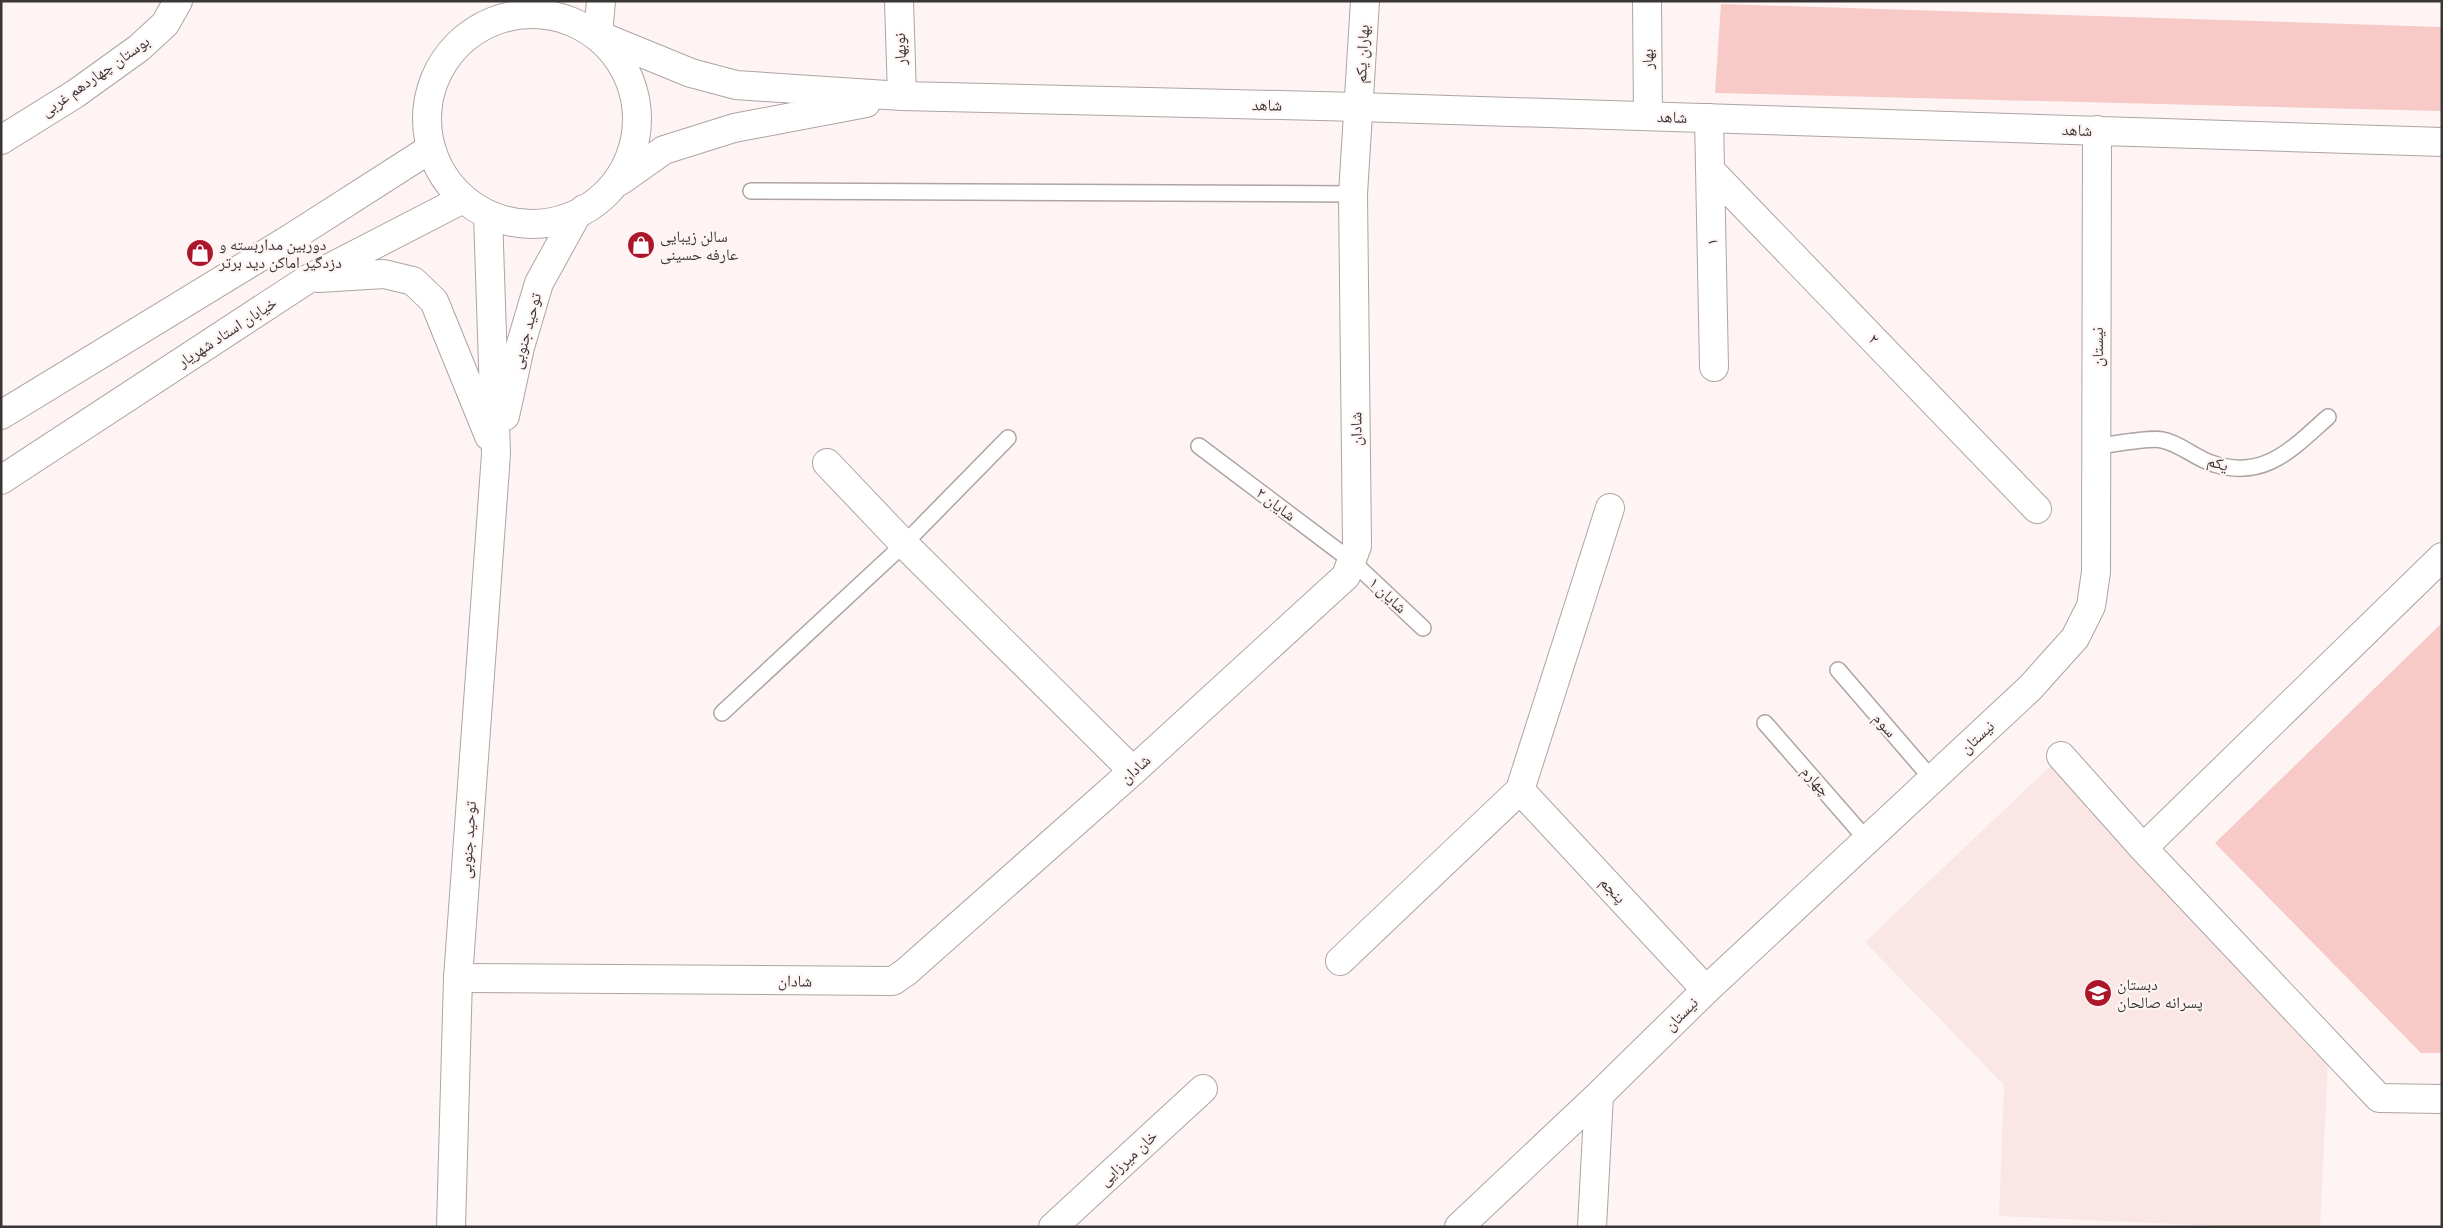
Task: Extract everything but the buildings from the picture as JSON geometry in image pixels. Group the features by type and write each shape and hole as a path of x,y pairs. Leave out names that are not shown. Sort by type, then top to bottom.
{"street":[{"name":"بوستان چهاردهم غربی","path":"1,140 75,94 139,48 165,24 178,1"},
{"path":"601,1 598,35 622,62 636,96 638,131 627,166 606,195 576,216 547,224 517,223 488,215 462,199 443,176 430,149 426,114 434,80 451,51 478,28 510,16 545,7 598,35 691,73 736,85 902,96"},
{"name":"نوبهار","path":"899,1 902,96"},
{"name":"بهاران یکم","path":"1359,107 1365,1"},
{"name":"بهار","path":"1647,1 1648,116"},
{"path":"611,187 664,150 734,128 902,96"},
{"name":"شاهد","path":"902,96 1359,107 2442,142"},
{"name":"شادان","path":"458,978 894,980 906,972 1133,771 1346,576 1353,562 1357,546 1353,194 1359,107"},
{"name":"۱","path":"1709,118 1714,367"},
{"name":"نيستان","path":"1459,1227 1600,1095 1706,990 2030,688 2075,638 2091,606 2096,572 2097,130"},
{"path":"1,415 291,238 430,149"},
{"name":"۲","path":"1710,170 2037,509"},
{"name":"خیابان استاد شهریار","path":"1,480 308,279 462,199"},
{"name":"توحید جنوبی","path":"451,1227 458,978 496,454 488,215"},
{"name":"توحید جنوبی","path":"496,454 520,347 539,283 576,216"},
{"path":"308,279 384,274 412,281 434,301 496,454"},
{"path":"828,463 904,544 1133,771"},
{"path":"1340,961 1520,790 1610,508"},
{"path":"2144,848 2442,557"},
{"path":"2061,756 2144,848 2379,1098 2442,1099"},
{"name":"پنجم","path":"1520,790 1706,990"},
{"name":"خان میرزایی","path":"1053,1227 1203,1089"},
{"path":"1592,1227 1600,1095"}],"lane":[{"path":"752,191 1353,194"},
{"name":"یکم","path":"2097,446 2161,439 2214,464 2238,469 2264,466 2283,456 2328,417"},
{"path":"722,713 904,544 1008,438"},
{"name":"شایان ۲","path":"1199,446 1353,562"},
{"name":"شایان ۱","path":"1353,562 1423,628"},
{"name":"سوم","path":"1838,670 1932,779"},
{"name":"چهارم","path":"1765,723 1867,840"}],"shaded area":[{"path":"1721,4 2442,27 2442,111 1715,93"},
{"path":"2442,623 2442,1053 2421,1053 2215,843"},
{"name":"دبستان پسرانه صالحان","path":"2061,756 2329,1044 2320,1227 2243,1227 1999,1216 2004,1085 1865,942"}],"place":[{"name":"سالن زیبایی عارفه حسینی","path":"641,245"},
{"name":"دوربین مداربسته و دزدگیر اماکن دید برتر","path":"200,253"},
{"name":"دبستان پسرانه صالحان","path":"2098,993"}]}
